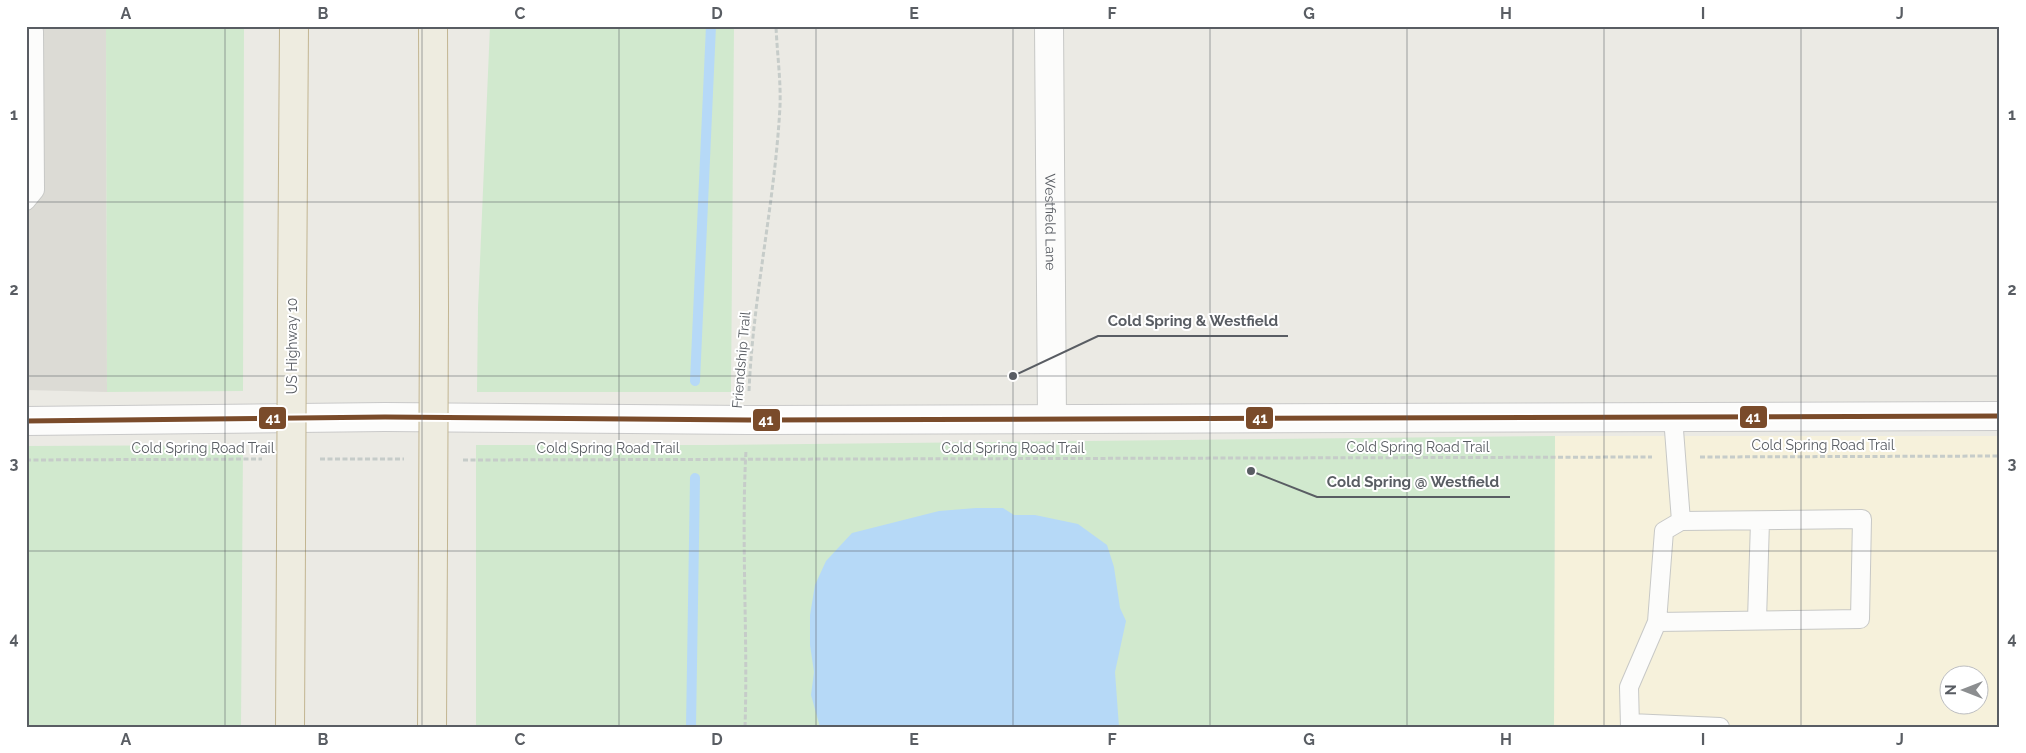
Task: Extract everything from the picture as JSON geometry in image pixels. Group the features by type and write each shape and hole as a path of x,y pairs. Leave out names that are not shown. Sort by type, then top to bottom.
{"highway":[{"name":"US Highway 10","path":"290,727 294,26"},
{"path":"432,727 433,26"}],"street":[{"name":"Westfield Lane","path":"1049,26 1052,419"},
{"path":"26,421 384,418 748,420 2000,416"}],"lane":[{"path":"26,201 35,190 34,31 31,26"},
{"path":"1673,418 1681,521"},
{"path":"1658,622 1860,619 1862,519 1681,521 1664,531 1658,622 1630,687 1630,725 1720,727"},
{"path":"1757,620 1760,521"}],"path":[{"name":"Friendship Trail","path":"745,727 747,658 744,558 749,379 758,292 774,180 780,105 776,26"},
{"name":"Cold Spring Road Trail","path":"459,460 2000,456"},
{"name":"Cold Spring Road Trail","path":"26,460 270,459"},
{"path":"310,459 409,460"}],"shaded area":[{"path":"26,26 106,26 107,392 26,390"},
{"path":"1555,436 2000,436 2000,727 1554,727"}],"green space":[{"path":"106,26 244,26 243,391 107,392"},
{"path":"490,26 734,26 731,392 477,392 478,308"},
{"path":"1555,436 1554,727 476,727 476,445 712,445"},
{"path":"243,445 241,727 26,727 26,446"}],"water":[{"path":"1003,508 1014,515 1035,515 1078,524 1107,545 1114,567 1120,608 1126,621 1115,672 1119,727 820,727 811,695 814,672 810,645 810,615 815,585 826,561 852,533 939,511"}],"waterway":[{"path":"695,381 711,26"},
{"path":"691,727 695,478"}],"transit line":[{"name":"41","path":"26,421 385,417 748,420 2000,416"}],"place":[{"name":"Cold Spring & Westfield","path":"1013,376"},
{"name":"Cold Spring @ Westfield","path":"1251,471"}]}
